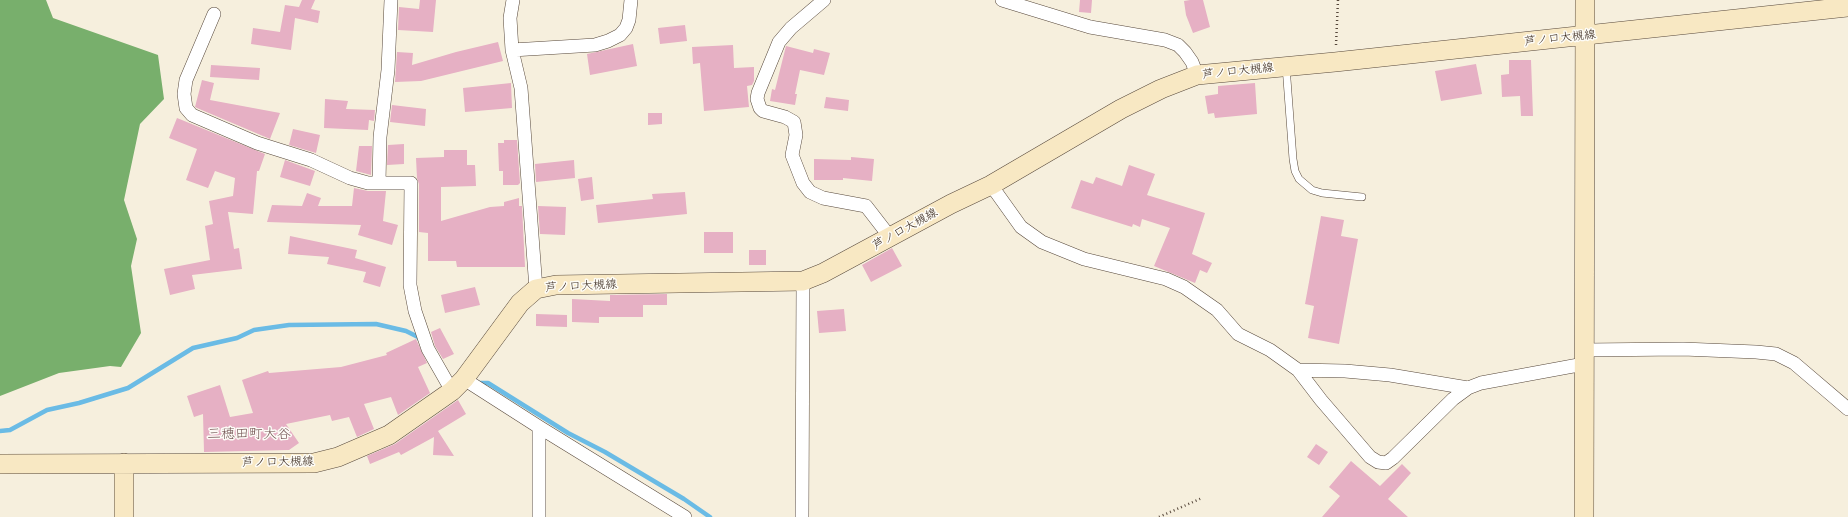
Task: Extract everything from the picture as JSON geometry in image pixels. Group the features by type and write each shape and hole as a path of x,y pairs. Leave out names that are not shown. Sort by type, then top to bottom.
{"main road":[{"path":"1584,517 1585,0"},
{"name":"芦ノ口大槻線","path":"0,464 314,463 338,458 389,436 458,385 520,303 536,289 556,285 803,281 823,274 890,237 991,185 1121,109 1160,89 1197,75 1335,62 1848,7"},
{"path":"124,463 124,517"}],"street":[{"path":"379,182 380,137 388,70 391,0"},
{"path":"513,0 510,18 512,50 521,88 536,289"},
{"path":"512,50 595,45 608,41 620,35 626,28 629,20 631,0"},
{"path":"824,0 791,28 778,42 757,99 760,108 763,111 785,117 794,122 796,135 792,155 803,183 810,192 823,198 866,206 890,237"},
{"path":"1002,0 1090,26 1165,40 1178,45 1192,62 1197,75"},
{"path":"214,14 186,80 184,94 186,108 192,115 258,143 312,160 350,178 368,183 411,183 410,285 415,311 428,349 458,385 539,427 685,517"},
{"path":"991,185 1021,227 1042,242 1084,259 1166,279 1184,287 1218,310 1238,334 1270,350 1298,370 1320,400 1370,458 1378,462 1386,463 1393,458 1448,404 1468,388 1481,383 1584,357 1683,349 1776,354 1794,363 1848,409"},
{"path":"802,517 803,281"},
{"path":"1298,370 1345,371 1390,375 1468,388"},
{"path":"539,427 539,517"}],"lane":[{"path":"1286,66 1293,159 1295,171 1299,179 1312,190 1322,193 1362,197"}],"path":[{"path":"1335,62 1338,0"},
{"path":"1159,517 1202,498"}],"green space":[{"path":"0,0 46,0 53,18 158,55 164,99 140,124 124,200 137,239 131,266 141,333 121,367 110,366 59,373 0,396"}],"building":[{"path":"302,0 315,0 311,9 320,11 318,23 295,18 291,50 251,44 253,28 280,32 285,5 299,7"},
{"path":"420,0 436,0 433,32 398,30 399,7 419,9"},
{"path":"1080,0 1092,0 1091,13 1079,12"},
{"path":"1203,0 1210,27 1193,33 1186,15 1184,1"},
{"path":"685,25 687,41 660,44 658,28"},
{"path":"498,42 503,61 421,81 395,82 397,52 413,53 412,65"},
{"path":"633,44 637,66 590,75 587,54"},
{"path":"733,45 734,68 754,67 754,81 752,85 747,86 749,107 704,111 700,63 693,64 692,47"},
{"path":"786,46 813,53 814,49 830,53 824,75 800,70 795,94 797,94 795,105 770,101 772,89 775,90"},
{"path":"1509,60 1531,60 1533,116 1521,116 1520,96 1502,97 1501,75 1509,74"},
{"path":"1476,64 1482,94 1441,101 1435,71"},
{"path":"211,65 260,68 259,80 210,77"},
{"path":"202,80 214,83 210,100 280,113 270,139 195,107"},
{"path":"511,83 512,108 465,112 463,88"},
{"path":"1255,83 1257,114 1215,118 1214,113 1208,114 1205,96 1218,94 1218,86"},
{"path":"826,97 849,100 848,111 824,108"},
{"path":"325,99 348,101 346,109 375,110 374,121 369,120 368,130 324,128"},
{"path":"392,105 426,109 425,126 390,122"},
{"path":"648,113 662,113 662,124 648,125"},
{"path":"177,118 265,154 259,171 257,171 253,214 228,212 234,249 239,248 242,269 192,275 195,289 170,295 164,269 210,260 205,226 213,224 209,201 233,196 235,178 215,171 208,188 186,180 197,149 169,138"},
{"path":"293,129 320,135 316,153 289,145"},
{"path":"504,140 517,140 520,183 518,185 503,185 503,171 499,171 498,143 504,143"},
{"path":"404,144 404,164 387,165 388,145"},
{"path":"359,146 372,146 371,175 356,171"},
{"path":"444,150 467,150 467,165 475,165 476,186 441,187 441,221 490,207 504,206 504,202 519,198 519,206 522,206 525,267 457,267 456,261 428,261 428,233 419,232 419,184 417,178 416,158 444,157"},
{"path":"851,157 874,159 872,181 843,178 843,180 814,180 814,159 851,160"},
{"path":"285,160 315,171 310,186 280,177"},
{"path":"574,160 575,178 536,182 535,164"},
{"path":"1129,165 1155,174 1147,195 1205,213 1192,254 1212,263 1207,273 1200,270 1195,283 1154,266 1170,228 1142,219 1140,227 1133,224 1132,227 1071,208 1081,180 1093,184 1096,177 1122,186"},
{"path":"592,177 594,199 581,201 578,179"},
{"path":"354,188 368,191 386,191 383,221 398,225 392,245 358,235 361,225 267,222 272,205 302,206 307,193 321,198 318,206 352,206"},
{"path":"685,192 687,214 598,223 596,205 653,199 652,194"},
{"path":"538,206 566,207 565,235 540,234"},
{"path":"1321,216 1344,220 1341,236 1358,239 1339,344 1308,338 1314,306 1305,304"},
{"path":"704,232 733,232 733,253 704,253"},
{"path":"290,236 357,250 355,258 386,267 380,287 363,282 366,272 327,264 329,257 288,254"},
{"path":"892,248 902,266 871,282 862,265"},
{"path":"749,250 766,250 766,265 749,265"},
{"path":"475,287 480,305 445,313 441,295"},
{"path":"667,294 667,305 643,305 643,317 599,317 599,323 572,322 572,299 610,301 610,295"},
{"path":"844,309 846,331 819,333 817,311"},
{"path":"536,314 567,315 567,327 536,326"},
{"path":"440,328 454,354 443,359 435,346 431,332"},
{"path":"416,339 427,363 418,367 430,393 398,415 391,397 364,404 374,429 357,437 349,417 332,421 330,415 286,424 299,443 289,450 204,452 203,414 194,417 187,396 220,385 230,417 253,413 242,380 268,371 269,373 341,367 387,355 386,353"},
{"path":"458,400 466,414 438,431 454,456 433,455 434,437 401,455 399,452 370,464 367,456 395,444"},
{"path":"1316,444 1328,452 1319,465 1307,457"},
{"path":"1351,461 1380,486 1402,464 1411,473 1388,499 1408,517 1322,517 1340,496 1329,487"}],"waterway":[{"path":"0,431 10,430 47,410 79,403 128,388 193,348 237,338 254,330 289,325 376,324 406,331 418,337 420,340"},
{"path":"476,383 488,383 568,433 605,452 684,499 710,517"}],"district":[{"name":"三穂田町大谷","path":"249,434"}]}
